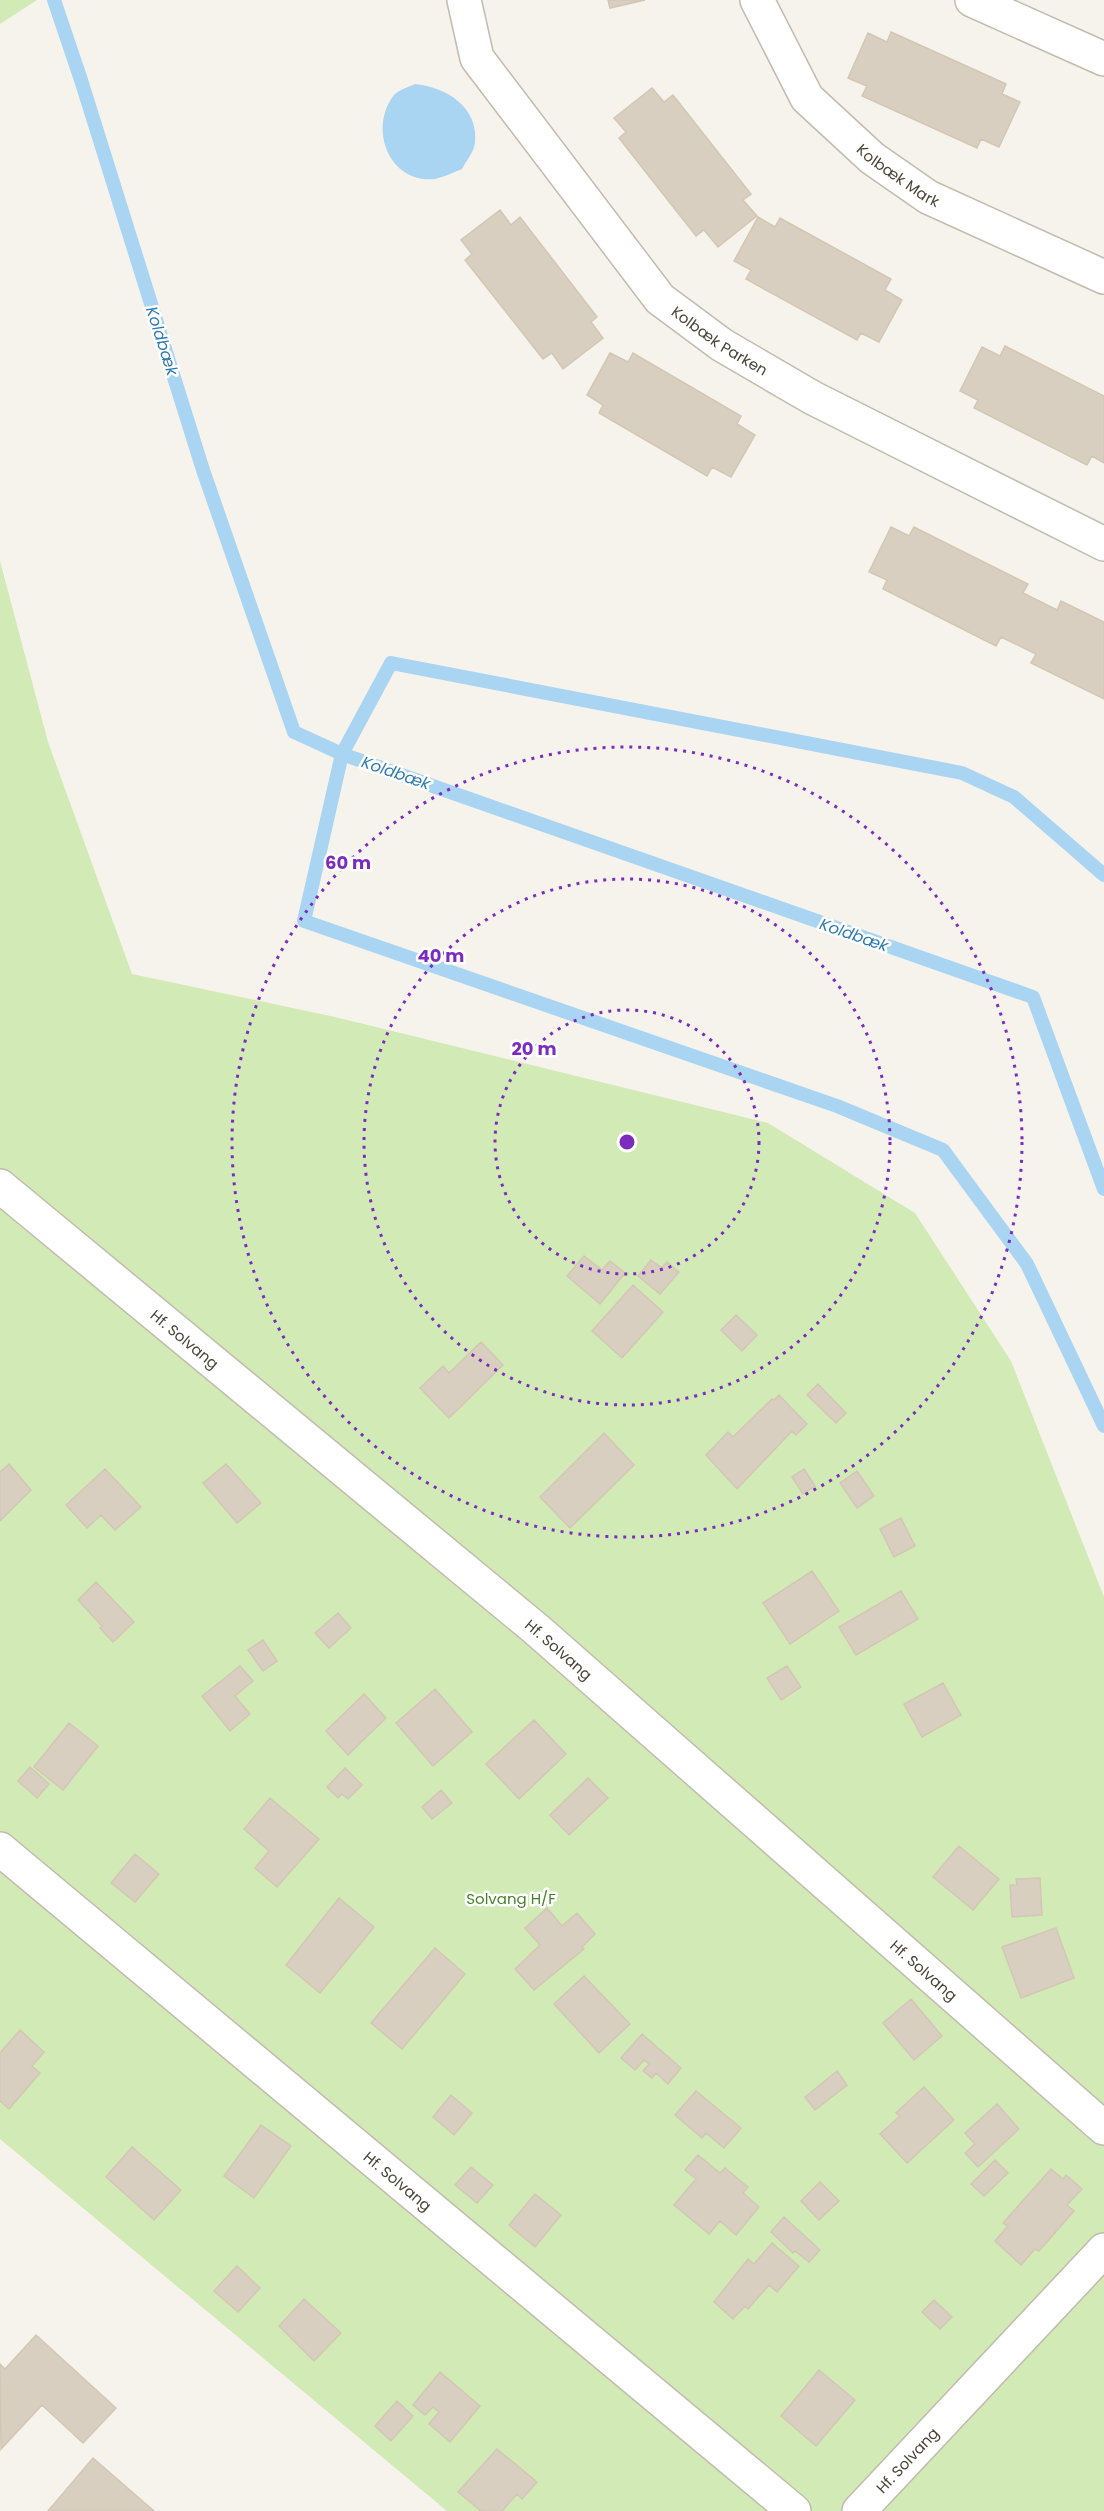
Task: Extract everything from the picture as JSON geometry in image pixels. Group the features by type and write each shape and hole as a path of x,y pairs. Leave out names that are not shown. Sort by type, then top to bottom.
{"street":[{"name":"Kolbæk Parken","path":"464,0 477,58 660,299 722,345 813,398 1104,544"},
{"name":"Kolbæk Mark","path":"757,0 807,98 872,158 928,197 1104,277"},
{"path":"972,0 1104,59"},
{"name":"Hf. Solvang","path":"0,1186 536,1629 1104,2128"},
{"name":"Hf. Solvang","path":"0,1849 794,2511"},
{"name":"Hf. Solvang","path":"859,2511 1104,2250"}],"green space":[{"path":"0,0 37,0 0,24"},
{"name":"Solvang H/F","path":"0,561 48,742 132,974 335,1017 768,1123 915,1213 1011,1361 1104,1597 1104,2511 447,2511 0,2139"}],"water":[{"path":"415,84 449,94 466,109 472,119 475,143 462,169 435,179 419,178 406,173 395,163 388,151 383,137 386,108 396,93"}],"building":[{"path":"608,0 645,0 610,8"},
{"path":"891,32 1006,84 1002,94 1020,102 999,147 981,139 977,148 862,96 867,86 848,78 868,33 887,42"},
{"path":"652,88 664,102 673,95 751,194 743,200 757,216 718,247 704,230 696,236 619,138 626,132 614,118"},
{"path":"500,210 511,225 520,217 597,317 591,322 603,338 563,369 552,353 543,359 465,260 472,254 461,240"},
{"path":"758,217 775,227 780,218 891,279 885,290 902,300 879,342 861,333 857,340 746,279 751,270 734,261"},
{"path":"1005,346 1104,396 1104,463 1092,456 1087,465 974,408 978,400 960,391 982,347 1000,356"},
{"path":"610,353 628,362 633,353 741,416 737,424 755,435 731,477 712,467 707,476 599,413 603,405 587,395"},
{"path":"891,527 909,536 914,527 1028,584 1023,593 1057,610 1061,601 1104,622 1104,699 1031,663 1036,654 1001,637 996,646 883,589 887,580 869,572"},
{"path":"584,1256 602,1270 610,1261 625,1273 600,1304 567,1276"},
{"path":"651,1260 662,1268 667,1262 679,1272 660,1294 638,1276"},
{"path":"633,1285 663,1312 622,1358 592,1331"},
{"path":"736,1315 757,1335 742,1351 721,1330"},
{"path":"481,1342 503,1365 449,1418 420,1388 443,1366 449,1373"},
{"path":"818,1384 846,1413 836,1423 807,1395"},
{"path":"779,1395 807,1424 796,1435 792,1431 737,1489 706,1455 728,1432 733,1437"},
{"path":"604,1433 634,1465 570,1528 540,1497"},
{"path":"9,1464 31,1490 0,1521 0,1472"},
{"path":"226,1464 261,1503 237,1523 203,1483"},
{"path":"105,1469 141,1507 115,1530 101,1515 87,1528 66,1505"},
{"path":"804,1469 815,1486 803,1494 792,1477"},
{"path":"857,1471 874,1496 857,1508 840,1483"},
{"path":"901,1518 915,1546 894,1557 880,1529"},
{"path":"812,1571 839,1611 790,1644 763,1603"},
{"path":"96,1582 134,1622 113,1642 78,1600"},
{"path":"901,1591 918,1619 856,1655 839,1627"},
{"path":"338,1613 351,1628 329,1648 315,1633"},
{"path":"263,1640 277,1661 263,1671 248,1650"},
{"path":"240,1666 253,1681 235,1696 250,1714 230,1731 202,1696"},
{"path":"787,1666 801,1687 781,1700 767,1678"},
{"path":"943,1683 961,1715 922,1737 904,1704"},
{"path":"435,1689 472,1732 433,1766 396,1723"},
{"path":"364,1694 386,1718 348,1755 326,1731"},
{"path":"534,1720 566,1754 519,1799 486,1764"},
{"path":"69,1723 98,1746 63,1790 34,1767"},
{"path":"30,1767 49,1784 37,1798 18,1781"},
{"path":"345,1768 362,1785 348,1799 342,1794 338,1798 327,1787"},
{"path":"588,1778 608,1798 569,1835 550,1815"},
{"path":"441,1790 452,1803 432,1819 422,1807"},
{"path":"270,1798 319,1839 277,1887 255,1868 269,1851 244,1829"},
{"path":"959,1846 999,1879 973,1910 933,1877"},
{"path":"135,1854 159,1874 135,1902 111,1883"},
{"path":"1040,1878 1042,1915 1012,1917 1010,1885 1017,1885 1016,1879"},
{"path":"339,1898 374,1927 320,1993 286,1965"},
{"path":"547,1908 562,1926 577,1913 595,1934 582,1947 584,1949 534,1990 515,1969 540,1945 525,1928"},
{"path":"1056,1928 1074,1978 1021,1998 1002,1947"},
{"path":"435,1948 465,1974 402,2049 371,2023"},
{"path":"584,1976 630,2024 599,2053 554,2004"},
{"path":"911,1999 942,2036 914,2060 883,2023"},
{"path":"20,2030 44,2052 32,2066 40,2073 9,2109 0,2101 0,2053"},
{"path":"642,2034 681,2068 668,2084 656,2073 652,2078 643,2071 649,2064 644,2060 635,2070 621,2058"},
{"path":"837,2071 847,2085 815,2110 805,2097"},
{"path":"924,2087 954,2120 907,2163 880,2134 900,2116 896,2113"},
{"path":"696,2091 741,2128 724,2148 706,2133 702,2138 675,2115"},
{"path":"451,2095 472,2113 454,2135 433,2117"},
{"path":"997,2104 1019,2129 978,2167 965,2153 975,2144 965,2133"},
{"path":"261,2125 291,2146 254,2198 224,2176"},
{"path":"132,2147 181,2190 154,2220 106,2177"},
{"path":"698,2155 720,2173 725,2168 748,2187 743,2193 759,2207 736,2235 720,2221 709,2234 674,2205 696,2179 685,2170"},
{"path":"995,2160 1008,2173 984,2196 971,2184"},
{"path":"471,2167 493,2185 477,2203 455,2185"},
{"path":"1051,2169 1063,2179 1066,2175 1082,2189 1067,2205 1074,2211 1039,2251 1035,2249 1021,2265 995,2241 1008,2226 1003,2223"},
{"path":"820,2182 839,2201 819,2220 801,2201"},
{"path":"535,2194 561,2215 535,2247 509,2225"},
{"path":"784,2217 820,2250 809,2262 795,2251 793,2253 771,2232"},
{"path":"772,2243 799,2266 777,2292 769,2285 748,2309 745,2306 733,2319 714,2302 748,2259 754,2264"},
{"path":"237,2266 260,2288 238,2312 214,2291"},
{"path":"304,2299 341,2333 314,2361 279,2326"},
{"path":"934,2300 952,2317 940,2329 922,2312"},
{"path":"36,2335 116,2408 83,2443 42,2405 1,2449 0,2364 5,2369"},
{"path":"819,2370 855,2400 816,2446 781,2416"},
{"path":"440,2372 480,2406 450,2442 429,2424 439,2412 433,2407 425,2415 413,2405"},
{"path":"397,2401 413,2416 391,2441 375,2426"},
{"path":"497,2449 537,2482 522,2499 517,2494 502,2511 481,2511 458,2492"},
{"path":"93,2458 154,2511 48,2511"}],"waterway":[{"name":"Koldbæk","path":"54,0 203,470 294,732 342,754 1033,997 1104,1189"},
{"path":"1104,875 1014,797 962,773 391,663 342,754 304,921 837,1106 943,1150 1027,1264 1104,1426"}]}
